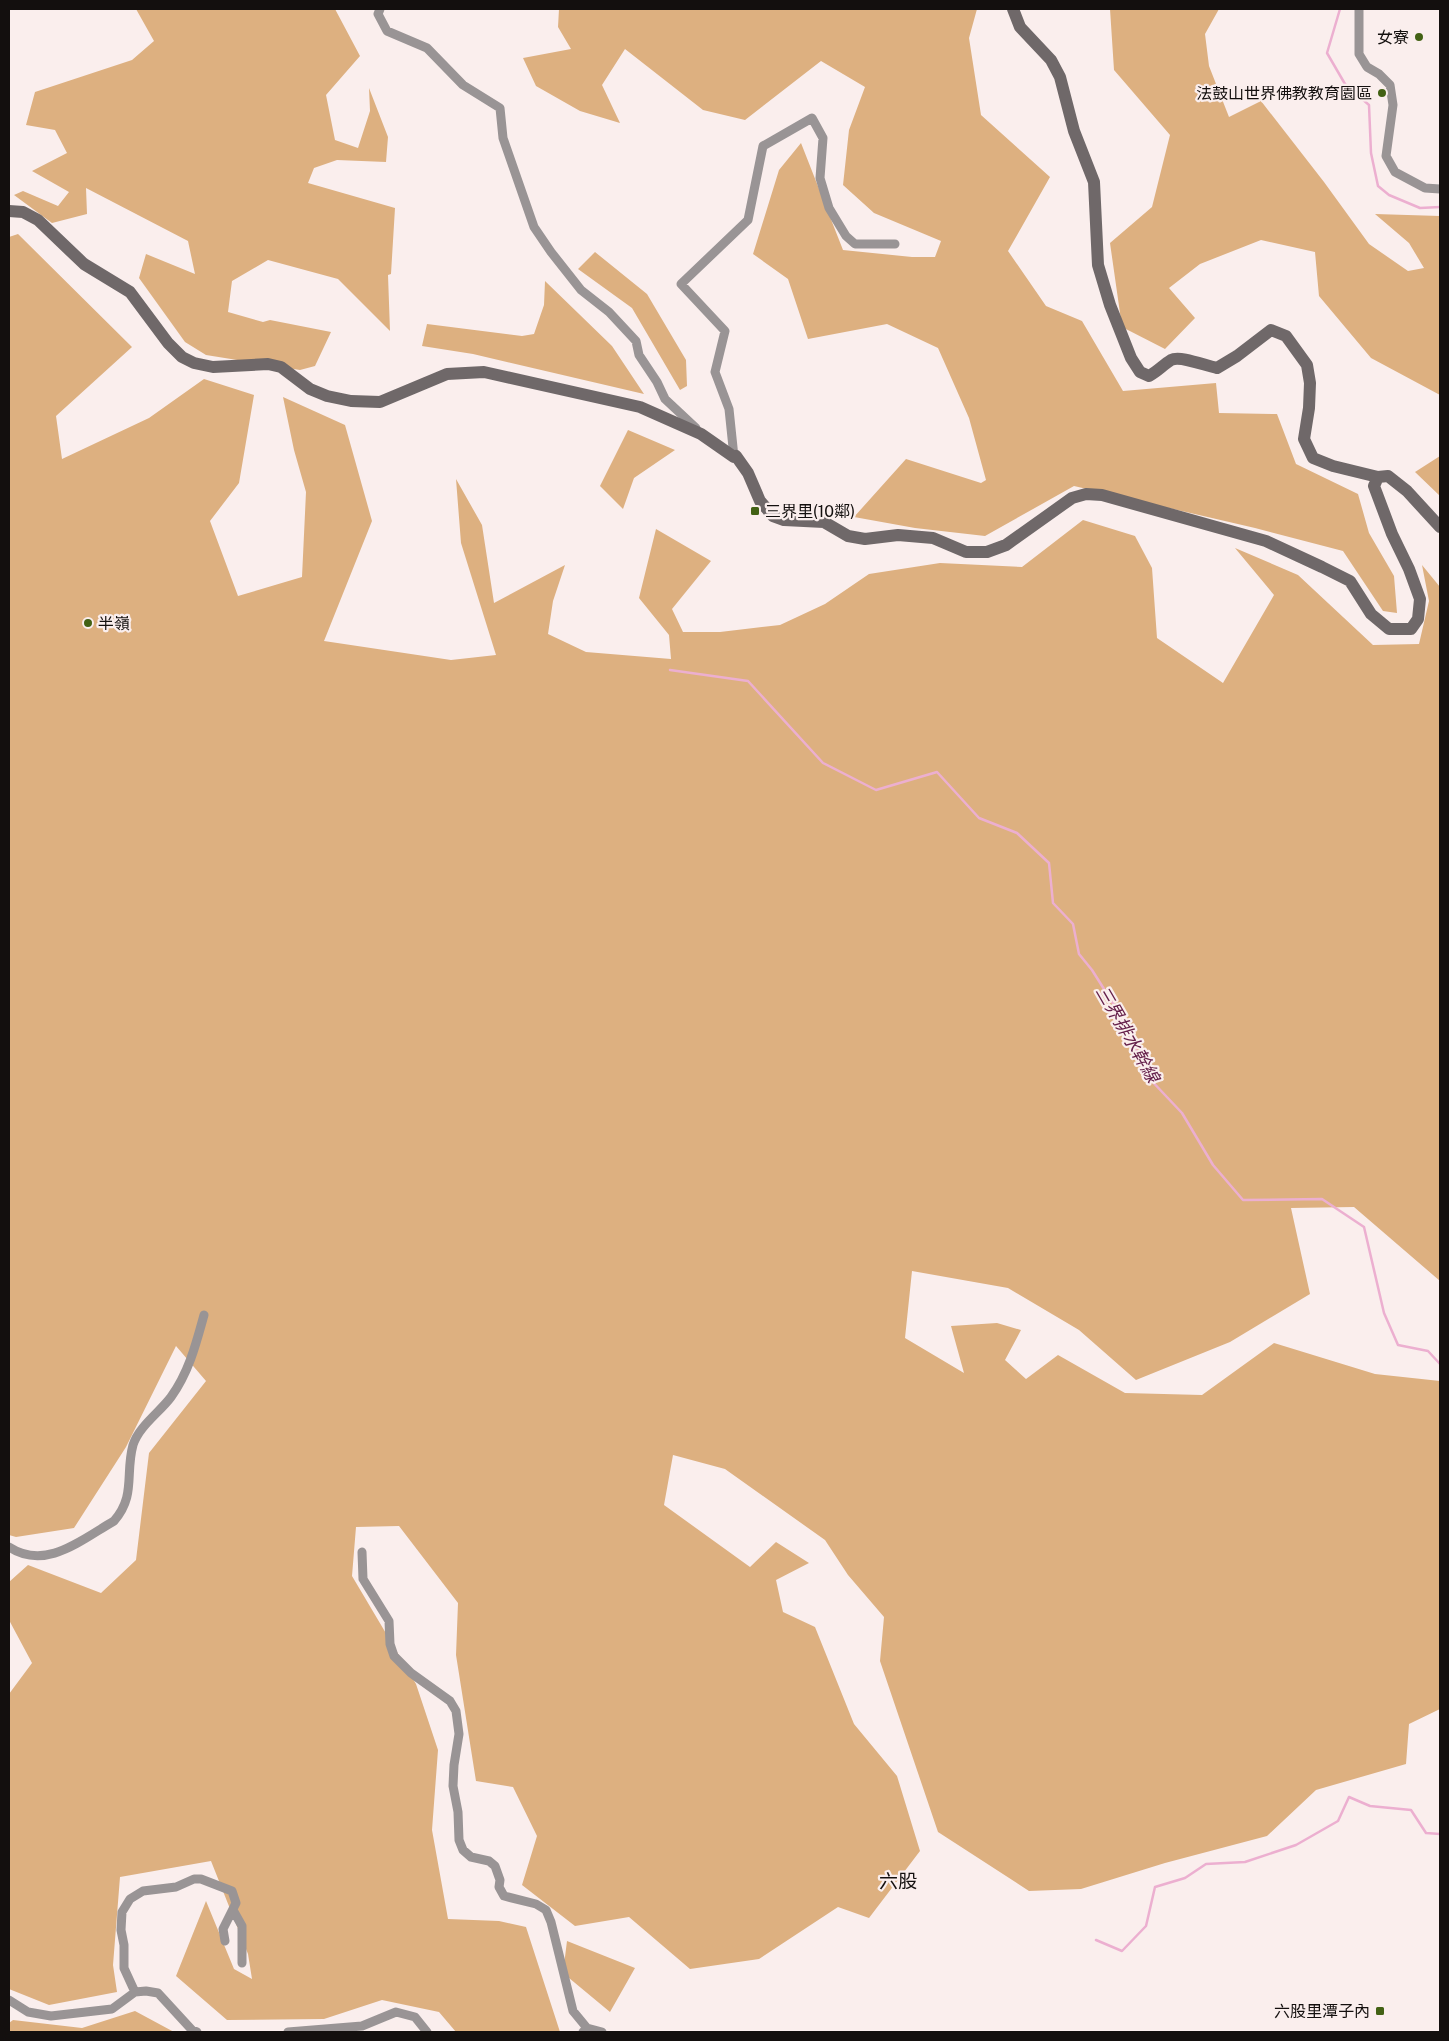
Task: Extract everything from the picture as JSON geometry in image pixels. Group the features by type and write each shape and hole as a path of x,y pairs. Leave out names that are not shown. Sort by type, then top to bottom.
{"street":[{"path":"380,9 378,14 387,31 427,48 463,85 500,108 503,138 534,226 550,252 582,290 609,312 636,341 639,355 657,382 665,399 701,434 734,457 736,456 748,473 760,501 773,516 784,520 824,522 848,536 865,539 898,536 933,538 966,552 988,552 1006,545 1072,498 1086,494 1102,495 1266,541 1350,581 1371,614 1389,629 1411,629 1418,619 1420,599 1374,486 1378,477"},
{"path":"1013,9 1020,27 1051,60 1060,77 1074,131 1094,182 1098,265 1130,358 1140,372 1149,376 1173,359 1184,359 1217,368 1237,356 1271,330 1286,336 1307,365 1310,383 1310,408 1304,439 1314,458 1333,466 1378,477 1388,476 1395,480 1440,527"},
{"path":"1359,9 1359,54 1367,67 1379,74 1390,85 1393,105 1386,156 1395,172 1425,188 1440,188"},
{"path":"734,457 729,409 715,372 725,331 681,284 748,220 763,146 812,118 823,138 820,178 829,208 846,236 855,244 895,244"},
{"path":"9,212 23,212 38,220 84,264 130,292 168,343 182,357 194,363 212,367 268,364 281,368 310,388 327,396 351,401 370,402 380,402 447,374 484,372 640,407 701,434"},
{"path":"9,1547 20,1554 44,1557 60,1552 114,1521 120,1514 128,1500 130,1490 130,1460 134,1442 140,1432 171,1397 188,1370 204,1315"},
{"path":"362,1552 363,1579 389,1621 390,1644 394,1656 410,1672 450,1701 456,1711 459,1734 453,1786 458,1812 459,1840 463,1850 471,1857 489,1861 495,1866 500,1880 499,1887 504,1896 536,1904 546,1910 573,2011 585,2030 602,2032"},
{"path":"135,1992 124,1968 124,1946 121,1930 122,1912 130,1899 143,1890 176,1887 194,1879 201,1879 232,1891 236,1903 224,1929 224,1941"},
{"path":"233,1910 242,1926 242,1963"},
{"path":"9,2000 28,2012 51,2016 112,2009 135,1992 146,1990 158,1993 192,2030 197,2032"},
{"path":"288,2032 362,2026 396,2012 415,2017 427,2032"}],"shaded area":[{"path":"136,9 335,9 360,56 326,95 335,140 358,148 370,111 369,88 388,137 386,162 337,160 314,168 308,183 395,208 391,274 388,275 390,331 338,279 268,260 232,281 228,312 263,322 270,320 331,332 315,366 300,370 206,355 185,342 139,278 146,254 195,274 188,241 86,188 87,214 52,223 14,195 23,191 58,206 69,192 32,171 67,153 55,130 26,125 35,92 132,60 154,41"},
{"path":"559,9 977,9 969,38 981,115 1050,177 1008,251 1046,306 1082,321 1123,391 1216,383 1219,413 1277,414 1296,464 1358,494 1369,533 1394,576 1397,613 1383,611 1343,551 1255,528 1074,486 985,536 915,528 854,517 906,459 981,483 986,480 969,418 938,348 887,324 808,339 788,279 753,254 779,170 801,143 843,250 912,257 935,257 941,241 874,213 843,185 849,130 865,87 821,61 745,120 703,110 625,49 602,85 620,123 580,111 536,86 523,58 571,49 558,27"},
{"path":"1110,9 1219,9 1205,34 1209,66 1229,117 1261,101 1369,244 1408,271 1424,268 1409,243 1375,214 1440,216 1440,395 1371,358 1319,296 1315,252 1261,240 1200,264 1169,288 1195,318 1165,349 1122,327 1110,243 1152,207 1170,135 1114,70"},
{"path":"18,234 132,347 56,416 62,459 149,418 204,379 254,395 239,483 210,521 238,596 302,577 306,492 294,450 283,397 345,425 372,521 324,641 451,660 496,655 461,543 456,479 482,525 494,603 565,565 553,601 548,634 586,652 671,659 669,635 639,598 656,529 711,561 672,609 683,632 720,632 780,625 825,604 869,574 940,563 1022,567 1083,520 1135,536 1152,568 1157,638 1223,683 1274,595 1235,548 1298,575 1373,645 1419,644 1429,601 1422,565 1440,587 1440,1281 1354,1207 1291,1208 1310,1294 1230,1342 1136,1380 1079,1330 1008,1288 912,1271 905,1338 964,1373 951,1326 997,1323 1021,1330 1005,1360 1026,1379 1058,1355 1125,1393 1202,1395 1274,1343 1375,1374 1440,1381 1440,1709 1409,1724 1406,1764 1316,1790 1267,1836 1165,1863 1081,1889 1029,1891 938,1832 880,1661 884,1617 848,1575 825,1540 725,1469 673,1455 664,1505 750,1567 776,1542 809,1563 776,1580 783,1612 815,1627 854,1724 897,1776 920,1851 869,1918 838,1907 759,1959 690,1969 629,1917 575,1926 522,1885 537,1836 513,1787 476,1781 456,1655 458,1603 399,1526 356,1527 352,1576 416,1684 438,1750 432,1830 448,1919 499,1921 526,1927 560,2032 456,2032 439,2012 382,2000 324,2019 227,2020 176,1976 206,1901 234,1969 252,1979 248,1954 211,1861 120,1877 113,1965 117,1992 49,2005 9,1989 9,1694 32,1663 9,1620 9,1582 28,1565 101,1593 136,1560 149,1453 206,1381 176,1346 126,1447 74,1528 16,1537 9,1535 9,237"},
{"path":"595,252 647,294 686,360 687,386 680,390 632,308 578,269"},
{"path":"545,281 612,346 644,394 473,354 422,346 427,324 522,336 534,334 544,305"},
{"path":"628,430 675,450 634,478 623,509 600,486"},
{"path":"1440,456 1440,496 1415,472"},
{"path":"567,1941 635,1968 610,2012 563,1973"},
{"path":"135,2011 174,2032 9,2032 9,2023 13,2020 82,2028"}],"waterway":[{"path":"1340,9 1327,53 1345,84 1369,105 1371,153 1378,186 1389,195 1420,208 1440,207"},
{"name":"三界排水幹線","path":"670,670 748,681 823,763 876,790 937,772 979,818 1017,833 1049,863 1053,903 1073,924 1079,954 1092,970 1121,1016 1148,1077 1182,1113 1213,1165 1243,1200 1322,1199 1364,1227 1384,1313 1398,1345 1428,1351 1440,1364"},
{"path":"1096,1940 1122,1951 1146,1926 1155,1887 1185,1878 1206,1864 1245,1862 1296,1845 1338,1821 1349,1797 1370,1806 1411,1810 1426,1833 1440,1834"}],"place":[{"name":"女寮","path":"1419,37"},
{"name":"法鼓山世界佛教教育園區","path":"1382,93"},
{"name":"三界里(10鄰)","path":"755,511"},
{"name":"半嶺","path":"88,623"},
{"name":"六股里潭子內","path":"1380,2011"}],"district":[{"name":"六股","path":"898,1881"}]}
